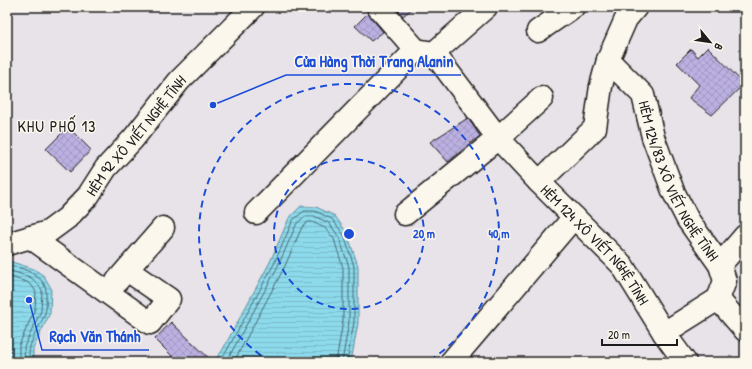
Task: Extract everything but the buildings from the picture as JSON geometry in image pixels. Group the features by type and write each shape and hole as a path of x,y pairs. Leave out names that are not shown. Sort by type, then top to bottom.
{"street":[{"name":"HẺM 92 XÔ VIẾT NGHỆ TĨNH","path":"7,244 48,232 67,218 88,196 106,168 133,139 179,81 253,7"},
{"path":"378,7 425,51 498,138 532,182"},
{"path":"256,212 425,51 486,7"},
{"path":"538,31 573,7"},
{"name":"HẺM 124 XÔ VIẾT NGHỆ TĨNH","path":"627,11 608,60 601,86 595,128 532,182 574,217 622,265 664,333 685,362"},
{"name":"HẺM 124/83 XÔ VIẾT NGHỆ TĨNH","path":"608,60 643,95 653,137 673,191 688,220 720,265"},
{"path":"405,214 498,138 542,98"},
{"path":"451,362 574,217"},
{"path":"107,292 163,228"},
{"path":"664,333 718,299 725,281 720,265 745,236"},
{"path":"30,237 150,324 169,299 127,270"},
{"path":"718,299 745,330"}],"water":[{"path":"301,206 316,207 335,216 347,233 358,266 358,323 351,362 213,362 222,351 270,262 289,218"},
{"path":"7,262 12,262 34,269 44,276 51,288 50,313 33,349 33,359 37,362 7,362"}],"place":[{"name":"Cửa Hàng Thời Trang Alanin","path":"213,105"},
{"name":"Rạch Văn Thánh","path":"29,300"}],"district":[{"name":"KHU PHỐ 13","path":"57,126"}]}
